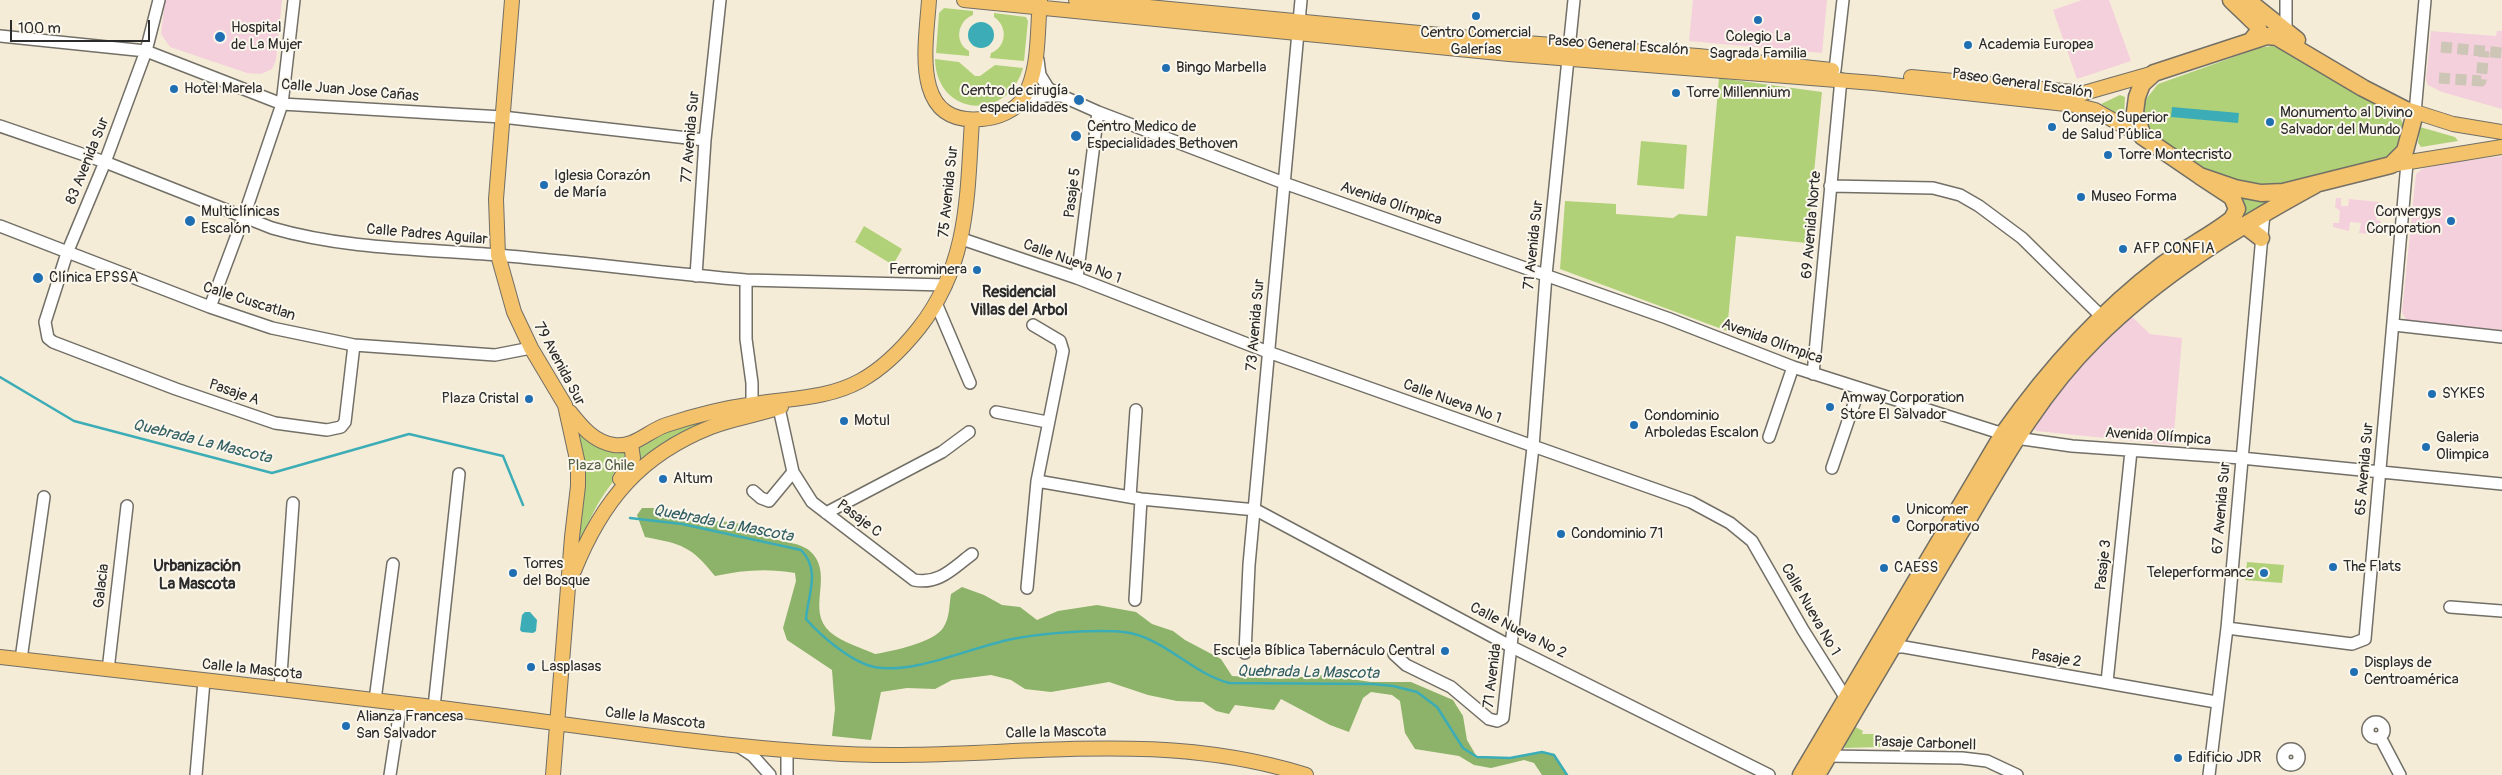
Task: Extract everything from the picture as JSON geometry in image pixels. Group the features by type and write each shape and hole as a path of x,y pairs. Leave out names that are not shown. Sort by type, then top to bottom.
{"highway":[{"path":"2231,0 2258,25 2258,31 2251,41"},
{"path":"2255,2 2337,73"},
{"path":"1801,775 2053,367 2102,316 2164,264 2232,218 2237,209 2232,197 2200,176 2143,137 2135,112 2137,97 2142,84 2154,73 2267,36 2277,37 2337,73 2409,110 2405,151 2399,164 2283,192 2261,193 2235,188 2200,176"},
{"path":"1817,775 1892,647 2009,436 2061,376 2109,326 2182,266 2244,225 2314,185"},
{"path":"2244,225 2261,238"}],"main road":[{"name":"79 Avenida Sur","path":"512,0 496,199 498,255 514,312 531,348 565,405 576,446 578,486 552,775"},
{"path":"929,0 925,59 928,87 938,104 954,116 972,120 988,119 1007,112 1021,102 1033,77 1040,4"},
{"name":"Paseo General Escalón","path":"964,0 1040,4 1570,53 1698,56 2085,107 2102,113 2143,137"},
{"name":"Paseo General Escalón","path":"1076,0 1298,27"},
{"name":"Paseo General Escalón","path":"1838,75 2084,93 2154,73"},
{"path":"2409,110 2453,124 2502,132"},
{"name":"75 Avenida Sur","path":"569,583 587,538 612,498 631,476 656,455 683,439 712,426 844,388 876,370 918,329 946,285 962,239 972,120"},
{"path":"2399,164 2502,147"},
{"name":"75 Avenida Sur","path":"631,444 666,425 752,404 803,399"},
{"path":"565,405 584,429 595,438 616,446 631,444 633,458 631,464 598,507 588,529 587,538"},
{"name":"Calle la Mascota","path":"0,657 401,703 787,751 927,756 1052,748 1154,748 1242,759 1306,775"}],"street":[{"name":"83 Avenida Sur","path":"46,333 45,322 67,253 105,162 146,51 159,0"},
{"path":"210,307 244,216 282,104 294,0"},
{"name":"77 Avenida Sur","path":"696,276 705,140 720,0"},
{"name":"73 Avenida Sur","path":"1244,653 1249,565 1256,510 1268,352 1301,0"},
{"name":"71 Avenida Sur","path":"1533,447 1546,275 1574,0"},
{"name":"69 Avenida Norte","path":"1813,374 1830,186 1843,0"},
{"path":"2286,0 2286,30"},
{"path":"2409,110 2425,0"},
{"name":"Calle Juan Jose Cañas","path":"0,36 146,51 282,104 502,117 705,140"},
{"name":"Avenida Olímpica","path":"1036,49 1042,80 1048,88 1098,112 1284,183 1666,318 1793,367 2009,436 2072,446 2241,458 2502,484"},
{"name":"Avenida Olímpica","path":"1021,102 1046,96 1062,96"},
{"name":"Pasaje 5","path":"1077,278 1098,112"},
{"name":"Calle Padres Aguilar","path":"0,126 105,162 272,228 327,241 498,255 746,280 946,285"},
{"name":"65 Avenida Sur","path":"2227,628 2352,644 2365,640 2394,324 2399,164"},
{"path":"1830,186 1934,188 1960,195 1980,206 2022,238 2102,316"},
{"name":"67 Avenida Sur","path":"2209,775 2216,702 2227,628 2264,213"},
{"name":"Calle Cuscatlan","path":"0,226 210,307 272,328 354,345 495,355 531,348"},
{"name":"Calle Nueva No 1","path":"962,239 1077,278 1268,352 1691,502 1730,523 1752,541 1803,630 1847,700"},
{"path":"746,280 746,339 752,383 752,404"},
{"path":"936,303 970,383"},
{"path":"2394,324 2502,337"},
{"path":"1027,588 1037,481 1047,422 1063,351 1060,341 1033,325"},
{"name":"Pasaje A","path":"46,333 53,342 246,414 275,423 327,430 341,427 344,422 354,345"},
{"path":"1770,437 1793,367"},
{"path":"1832,468 1859,389"},
{"name":"Pasaje C","path":"779,408 793,472 812,502 914,580 935,581 972,554"},
{"path":"1135,600 1136,410"},
{"path":"996,412 1047,422"},
{"path":"826,513 942,452 969,432"},
{"name":"71 Avenida","path":"1394,654 1406,665 1451,687 1489,719 1497,721 1502,719 1512,647 1533,447"},
{"name":"Pasaje 3","path":"2107,682 2131,451"},
{"path":"753,491 761,498 769,501 793,472"},
{"path":"434,707 459,474"},
{"path":"1037,481 1136,498 1256,510"},
{"path":"22,660 44,497"},
{"path":"280,689 293,503"},
{"name":"Galacia","path":"108,670 127,506"},
{"name":"Calle Nueva No 2","path":"1256,510 1512,647 1769,775"},
{"path":"375,700 393,564"},
{"path":"2450,607 2502,611"},
{"name":"Pasaje 2","path":"1892,647 1904,647 2002,666 2107,682 2216,702"},
{"path":"196,775 204,681"},
{"path":"390,775 401,703"},
{"path":"2380,737 2400,775"},
{"path":"738,746 753,756 770,775"},
{"path":"787,751 787,775"},
{"name":"Pasaje Carbonell","path":"1828,756 1962,758 1987,761 2017,775"}],"shaded area":[{"name":"Hospital de La Mujer","path":"165,0 282,0 276,60 272,69 261,74 247,73 170,47 161,34"},
{"name":"Colegio La Sagrada Familia","path":"1693,0 1827,0 1822,53 1689,41"},
{"path":"2082,0 2109,0 2131,61 2077,79 2053,10"},
{"path":"2431,31 2496,36 2497,31 2502,31 2502,109 2442,92 2428,85 2426,80"},
{"path":"2502,156 2502,330 2406,320 2402,312 2416,174 2422,169 2447,163"},
{"path":"2336,198 2341,198 2341,206 2348,206 2349,199 2379,202 2376,220 2381,221 2380,235 2359,233 2361,223 2350,222 2349,231 2333,227 2333,223 2339,223 2340,211 2335,207"},
{"path":"2128,313 2150,334 2182,338 2173,445 2037,431 2033,429 2031,422"}],"green space":[{"path":"944,8 973,11 973,15 964,22 959,32 961,43 969,51 969,56 936,53 939,13"},
{"path":"994,13 1026,17 1028,21 1024,61 990,58 991,53 1000,46 1004,36 1002,26 994,17"},
{"path":"2278,47 2338,83 2397,114 2404,131 2400,142 2389,156 2278,189 2219,178 2160,144 2149,134 2142,118 2143,103 2158,84 2259,48"},
{"path":"935,59 959,62 975,76 980,76 995,65 1023,68 1015,86 1003,98 988,104 973,106 959,101 947,92 938,78"},
{"path":"1719,78 1822,92 1807,243 1736,236 1727,331 1560,269 1565,201 1616,204 1616,214 1673,218 1679,214 1707,216"},
{"path":"2120,95 2125,97 2124,115 2120,116 2101,104"},
{"path":"2420,127 2455,137 2458,141 2421,147 2418,143"},
{"path":"1641,141 1687,145 1684,189 1637,185"},
{"path":"2239,196 2270,201 2240,222"},
{"path":"864,226 902,249 893,265 855,242"},
{"path":"723,414 627,474 638,448 658,435"},
{"name":"Plaza Chile","path":"577,429 625,451 626,462 592,514 576,561"},
{"path":"642,508 668,508 679,519 730,522 750,526 771,538 799,545 809,550 818,563 821,573 819,604 823,623 830,632 840,639 875,654 912,646 938,633 947,620 951,594 962,587 984,595 1002,605 1020,607 1037,620 1058,611 1097,605 1136,612 1152,624 1173,631 1185,640 1221,659 1232,676 1280,679 1324,675 1371,682 1411,682 1453,700 1463,716 1467,740 1477,757 1510,758 1542,752 1554,755 1567,775 1542,775 1534,763 1524,760 1491,768 1474,765 1459,756 1415,749 1405,733 1400,701 1392,695 1371,692 1363,698 1349,732 1330,725 1281,699 1274,710 1235,705 1229,714 1216,711 1203,702 1177,701 1148,695 1109,682 1051,692 1025,689 1011,680 991,675 952,680 935,689 907,688 881,692 871,740 832,736 835,709 832,670 787,640 783,628 796,581 795,573 755,570 715,576 699,558 685,548 645,537 637,515"},
{"path":"2247,562 2284,565 2282,583 2245,580"},
{"path":"1850,724 1863,731 1862,734 1880,734 1880,747 1845,748 1841,744"}],"water":[{"path":"981,22 990,26 994,35 990,44 981,48 972,44 968,35 972,26"},
{"path":"2172,107 2239,113 2238,123 2171,117"},
{"path":"525,612 530,612 537,620 536,631 533,633 520,630 522,615"}],"waterway":[{"name":"Quebrada La Mascota","path":"0,377 74,421 272,473 409,434 503,456 523,505"},
{"name":"Quebrada La Mascota","path":"630,518 682,524 801,550 807,558 812,574 806,619 846,654 874,667 908,667 1029,636 1086,631 1124,632 1152,641 1202,672 1229,683 1372,684 1393,686 1417,692 1437,707 1463,748 1477,757 1510,758 1542,752 1554,755 1567,775"}],"tunnel":[{"path":"2441,47 2502,53"},
{"path":"2439,78 2481,81 2484,51"}],"place":[{"name":"Centro Comercial Galerías","path":"1476,16"},
{"name":"Colegio La Sagrada Familia","path":"1758,20"},
{"name":"Hospital de La Mujer","path":"220,37"},
{"name":"Academia Europea","path":"1968,45"},
{"name":"Bingo Marbella","path":"1166,68"},
{"name":"Hotel Marela","path":"174,89"},
{"name":"Torre Millennium","path":"1676,93"},
{"name":"Centro de cirugía especialidades","path":"1079,100"},
{"name":"Monumento al Divino Salvador del Mundo","path":"2270,122"},
{"name":"Consejo Superior de Salud Pública","path":"2052,127"},
{"name":"Centro Medico de Especialidades Bethoven","path":"1076,136"},
{"name":"Torre Montecristo","path":"2108,155"},
{"name":"Iglesia Corazón de María","path":"544,185"},
{"name":"Museo Forma","path":"2081,197"},
{"name":"Multiclínicas Escalón","path":"190,221"},
{"name":"Convergys Corporation","path":"2451,221"},
{"name":"AFP CONFIA","path":"2123,249"},
{"name":"Ferrominera","path":"977,270"},
{"name":"Clínica EPSSA","path":"38,278"},
{"name":"SYKES","path":"2432,394"},
{"name":"Plaza Cristal","path":"529,399"},
{"name":"Amway Corporation Store El Salvador","path":"1830,407"},
{"name":"Motul","path":"844,421"},
{"name":"Condominio Arboledas Escalon","path":"1634,425"},
{"name":"Galeria Olimpica","path":"2426,447"},
{"name":"Altum","path":"663,479"},
{"name":"Unicomer Corporativo","path":"1896,519"},
{"name":"Condominio 71","path":"1561,534"},
{"name":"The Flats","path":"2333,567"},
{"name":"CAESS","path":"1884,568"},
{"name":"Torres del Bosque","path":"513,573"},
{"name":"Teleperformance","path":"2264,573"},
{"name":"Escuela Bíblica Tabernáculo Central","path":"1445,651"},
{"name":"Lasplasas","path":"531,667"},
{"name":"Displays de Centroamérica","path":"2354,672"},
{"name":"Alianza Francesa San Salvador","path":"346,726"},
{"name":"Edificio JDR","path":"2178,758"}],"district":[{"name":"Residencial Villas del Arbol","path":"1019,302"},
{"name":"Urbanización La Mascota","path":"197,576"}]}
